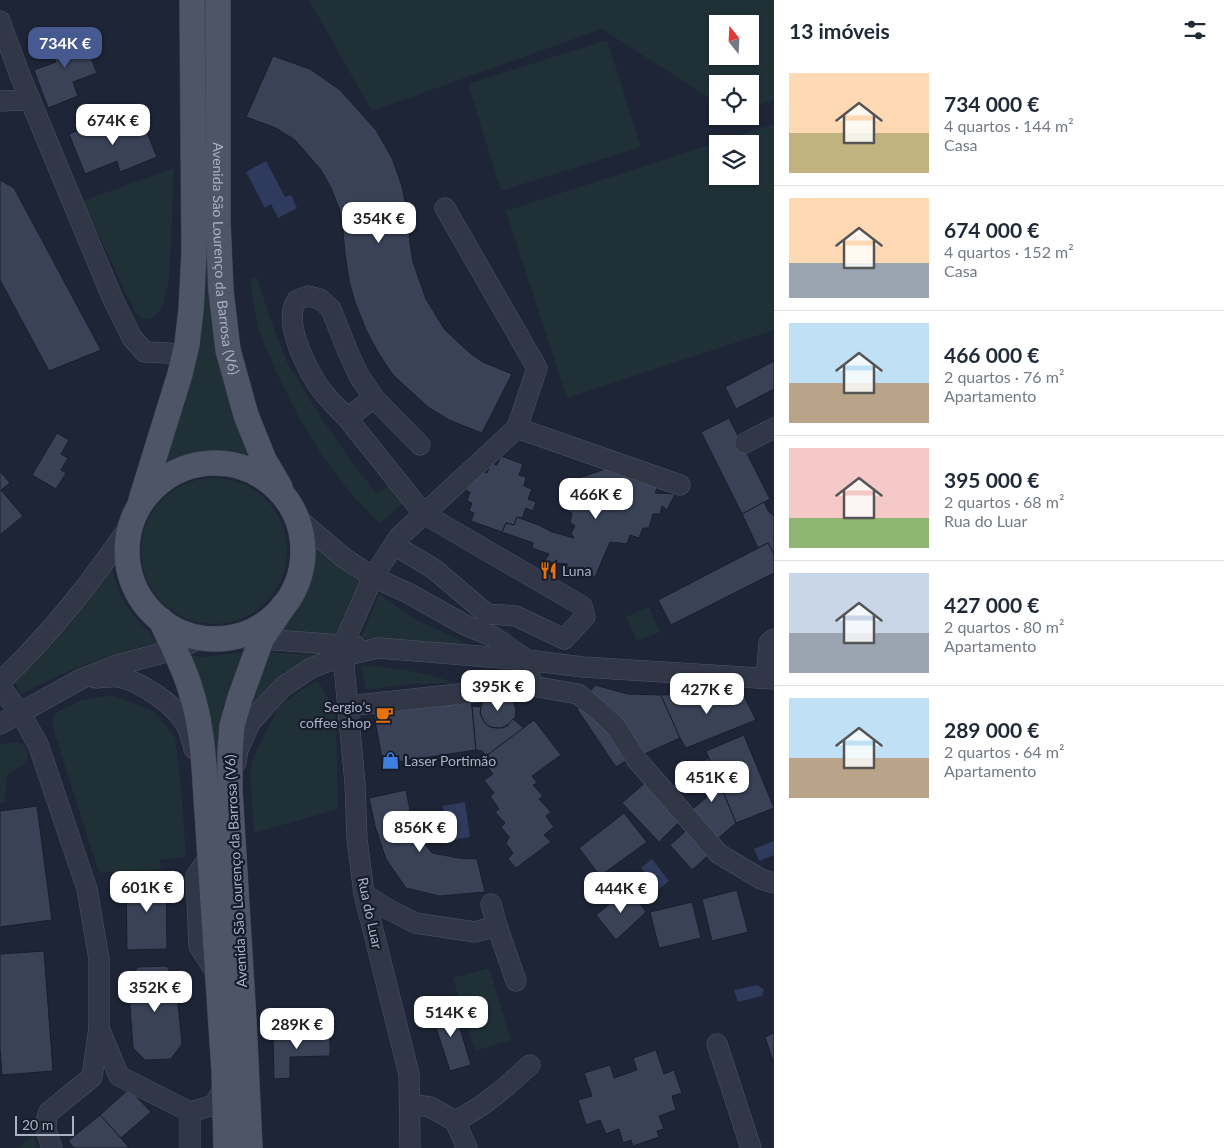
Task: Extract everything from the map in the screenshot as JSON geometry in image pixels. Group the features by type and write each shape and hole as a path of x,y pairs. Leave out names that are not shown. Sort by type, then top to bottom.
{"main road":[{"name":"Avenida São Lourenço da Barrosa (V6)","path":"192,0 194,253 191,310 187,344 180,374 128,538 127,554 129,569 140,597 160,620 173,628 202,638 218,639 248,632 274,616 284,605"},
{"name":"Avenida São Lourenço da Barrosa (V6)","path":"218,0 218,222 221,291 228,350 246,415 264,460 293,512 301,533 303,548 299,578 261,640 232,726 230,791 250,1148"},
{"name":"Avenida São Lourenço da Barrosa (V6)","path":"135,517 146,497 169,476 190,467 212,463 228,464 257,474 275,487 293,512"},
{"name":"Avenida São Lourenço da Barrosa (V6)","path":"160,620 190,687 202,740 218,976 226,1148"}],"street":[{"path":"0,21 18,73 112,297 132,338 145,352 184,355"},
{"path":"0,101 30,100"},
{"path":"230,791 238,750 250,723 284,686 311,668 343,651 373,576 399,537 517,428 537,368 445,208"},
{"path":"420,444 374,398 352,360 331,309 320,299 308,296 297,300 293,310 294,336 312,377 327,398 347,418 424,514 582,606 585,618 564,639 516,616 487,614"},
{"path":"347,418 374,398"},
{"path":"517,428 680,485"},
{"path":"745,442 774,428"},
{"path":"293,512 344,558 373,576 465,625 494,637 527,660 532,686"},
{"path":"0,682 48,634 103,564 135,517"},
{"path":"394,545 434,569 487,614 494,637"},
{"path":"233,637 343,651 378,648 527,660 592,668 770,678 770,642 774,639"},
{"path":"0,724 81,679 117,665 174,650 202,638"},
{"name":"Rua do Luar","path":"343,651 355,783 357,839 364,894 409,1074 410,1148"},
{"path":"81,679 118,677 134,682 152,691 177,711 186,725 205,781"},
{"path":"0,686 20,713 38,744 86,889 99,959 99,1028 92,1077"},
{"path":"348,706 532,686 578,694 616,727 637,760 719,854 760,879 774,884"},
{"path":"364,894 415,923 475,932 497,926"},
{"path":"491,904 516,981"},
{"path":"99,1028 119,1076"},
{"path":"717,1044 751,1148"},
{"path":"455,1121 468,1115 502,1090 530,1065"},
{"path":"52,1148 45,1129 49,1112 92,1077 119,1076 190,1112 214,1105 224,1087"},
{"path":"410,1104 430,1107 455,1121 467,1148"},
{"path":"190,1112 190,1148"}],"shaded area":[{"path":"201,0 207,0 209,212 256,463 239,454 209,451 189,454 161,465 174,432"},
{"path":"309,0 774,0 774,100 759,104 759,75 709,75 709,98 602,29 372,111"},
{"path":"607,40 641,147 501,191 468,84"},
{"path":"774,124 774,330 567,398 506,211 709,145 709,185 759,185 759,135 740,135"},
{"path":"174,168 169,279 163,306 154,317 147,320 141,318 135,312 83,201"},
{"path":"250,278 257,278 287,362 320,416 377,494 390,484 404,503 379,523 350,493 323,457 300,419 275,369 259,331"},
{"path":"214,478 242,484 265,500 281,523 287,551 281,579 265,602 242,618 214,624 186,618 163,602 147,579 141,551 147,523 163,500 186,484"},
{"path":"315,546 360,583 337,636 285,632 282,626 296,610 306,590"},
{"path":"111,566 126,606 159,643 89,663 55,677 22,694 14,683 71,623"},
{"path":"379,594 415,619 474,647 361,638"},
{"path":"649,607 660,632 637,641 626,617"},
{"path":"248,652 232,969 187,654 200,657"},
{"path":"267,652 316,655 284,672 247,714"},
{"path":"361,666 386,667 409,671 456,683 411,684 366,690"},
{"path":"318,681 336,711 338,809 254,833 250,774 253,759 278,708 300,691"},
{"path":"110,695 154,712 175,737 181,785 186,857 160,860 161,869 99,873 54,731 53,720 55,713 82,700"},
{"path":"17,742 25,746 28,754 24,765 7,774 5,803 0,803 0,744"},
{"path":"489,968 511,1040 475,1051 453,978"},
{"path":"34,1136 38,1148 17,1148"}],"water":[{"path":"266,161 285,197 291,195 297,208 278,218 271,204 265,208 246,172"},
{"path":"465,802 470,837 448,841 443,806"},
{"path":"774,841 774,855 759,861 754,849"},
{"path":"652,859 669,881 659,889 641,868"},
{"path":"757,985 764,990 762,996 738,1002 734,990"}],"building":[{"path":"59,31 62,40 81,33 97,73 73,82 78,96 48,108 34,70 56,62 46,36"},
{"path":"273,56 310,69 340,90 376,130 392,158 402,186 408,216 413,262 426,299 445,330 471,354 483,362 512,374 482,433 449,420 428,407 393,375 366,330 355,302 349,281 339,208 321,170 295,140 276,128 246,117"},
{"path":"141,118 157,157 120,172 117,161 85,174 69,134 97,123 101,133"},
{"path":"0,180 14,188 101,350 49,371 0,280"},
{"path":"774,361 774,389 736,409 725,387"},
{"path":"729,418 770,499 742,514 701,432"},
{"path":"57,433 69,440 61,454 68,458 61,470 66,473 56,489 32,475"},
{"path":"501,456 523,464 519,475 526,477 524,486 532,489 528,499 536,502 533,511 526,508 522,518 517,517 514,525 506,523 502,532 471,521 474,513 469,511 472,503 467,501 470,492 466,491 470,479 478,470 487,473 491,463 497,465"},
{"path":"608,468 659,484 655,493 675,494 667,510 662,506 660,514 653,514 649,528 643,528 639,538 630,535 627,544 610,542 595,577 589,574 589,580 567,573 567,564 544,562 549,554 532,548 533,543 502,532 506,523 514,525 517,517 552,532 574,538 571,533 575,526 570,522 572,514 567,510 570,505 565,500 573,480"},
{"path":"0,471 10,483 1,490 23,516 0,535"},
{"path":"764,502 768,511 774,516 774,554 768,543 758,548 742,514"},
{"path":"768,543 774,554 774,573 671,625 658,600"},
{"path":"595,685 628,694 661,695 680,738 640,756 589,693"},
{"path":"742,692 756,720 686,748 661,695"},
{"path":"509,696 513,701 516,711 512,722 502,728 490,727 485,723 480,713 483,701"},
{"path":"470,697 476,750 383,764 373,710"},
{"path":"586,705 629,759 616,767 577,709"},
{"path":"472,706 481,707 480,713 482,718 490,727 502,728 507,726 513,719 524,728 486,756 482,751 476,750"},
{"path":"534,720 561,755 532,776 537,783 533,785 543,796 539,799 551,812 546,816 554,827 544,835 551,842 516,868 508,859 513,853 506,843 509,837 501,827 505,823 495,812 499,809 490,796 494,793 484,780 493,774 485,764 489,761 486,756"},
{"path":"744,735 774,808 736,823 706,751"},
{"path":"709,758 736,823 716,840 689,812 707,797 692,766"},
{"path":"647,781 683,818 659,842 622,803"},
{"path":"406,790 414,831 432,853 477,859 485,892 439,896 406,888 386,859 375,826 369,798"},
{"path":"37,806 52,920 0,927 0,811"},
{"path":"624,813 647,842 600,876 579,848"},
{"path":"689,828 711,853 692,870 670,845"},
{"path":"166,875 167,949 127,950 126,877"},
{"path":"629,888 646,912 616,940 596,915"},
{"path":"737,890 748,932 712,941 702,899"},
{"path":"692,902 701,938 659,948 650,912"},
{"path":"44,951 53,1071 2,1075 0,1048 0,954"},
{"path":"167,966 176,982 182,1044 171,1059 145,1060 133,1048 128,979 138,967"},
{"path":"453,1005 471,1065 450,1071 431,1012"},
{"path":"330,1033 330,1056 290,1057 290,1078 274,1079 273,1034"},
{"path":"774,1033 774,1061 773,1061 765,1037"},
{"path":"656,1050 664,1074 674,1070 682,1093 672,1096 676,1110 659,1116 664,1129 657,1131 659,1137 633,1146 631,1140 623,1143 619,1129 606,1134 600,1120 586,1125 578,1100 592,1096 584,1073 610,1065 614,1078 637,1070 633,1058"},
{"path":"129,1089 151,1112 121,1138 100,1115"},
{"path":"100,1115 129,1148 74,1148 68,1141"}],"place":[{"name":"Luna","path":"548,571"},
{"name":"Sergio’s coffee shop","path":"385,715"},
{"name":"Laser Portimão","path":"390,761"}]}
